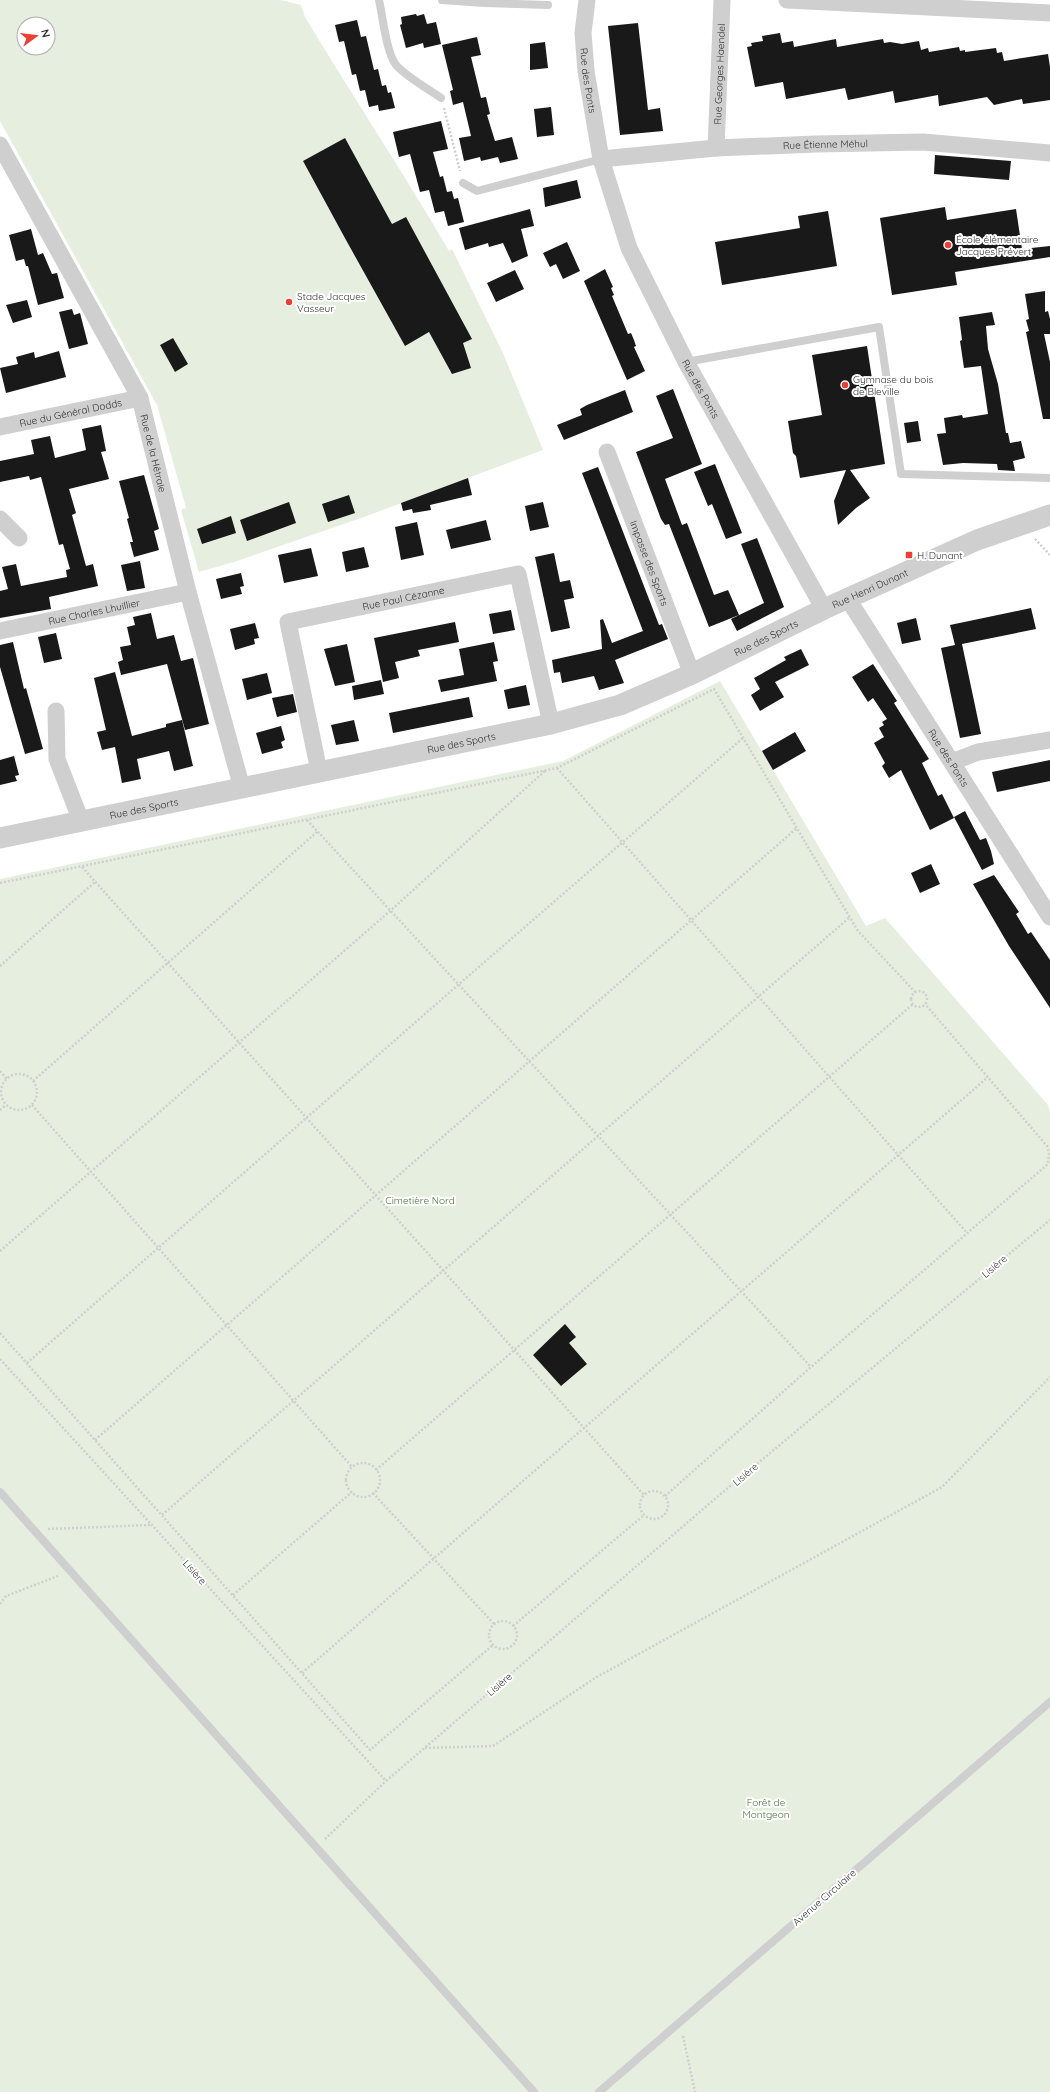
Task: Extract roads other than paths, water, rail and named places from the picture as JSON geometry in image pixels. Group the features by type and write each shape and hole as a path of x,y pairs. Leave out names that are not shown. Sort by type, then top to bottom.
{"street":[{"name":"Rue des Ponts","path":"587,0 584,33 586,71 601,159 629,248 686,362 824,609"},
{"name":"Rue Georges Haendel","path":"716,148 722,0"},
{"path":"787,0 1050,13"},
{"name":"Rue Étienne Méhul","path":"601,159 716,148 923,142 1050,153"},
{"name":"Rue de la Hêtraie","path":"0,145 140,398 188,592 242,788"},
{"name":"Rue du Général Dodds","path":"0,427 140,398"},
{"name":"Impasse des Sports","path":"606,452 692,674"},
{"name":"Rue Henri Dunant","path":"824,609 977,540 1050,515"},
{"path":"0,519 19,538"},
{"name":"Rue Paul Cézanne","path":"319,771 288,622 518,574 551,724"},
{"name":"Rue Charles Lhuillier","path":"0,631 188,592"},
{"name":"Rue des Ponts","path":"848,599 1050,917"},
{"name":"Rue des Sports","path":"0,838 551,724 620,705 692,674 824,609"},
{"path":"56,711 57,758 80,821"},
{"path":"952,762 978,752 1050,740"}],"lane":[{"path":"379,0 391,57 407,74 441,98"},
{"path":"442,0 548,5"},
{"path":"463,183 477,191 601,159"},
{"path":"686,362 879,327 901,474 1050,478"},
{"path":"0,1492 534,2092"},
{"name":"Avenue Circulaire","path":"599,2092 1050,1702"}],"place":[{"name":"École élémentaire Jacques Prévert","path":"948,245"},
{"name":"Stade Jacques Vasseur","path":"289,302"},
{"name":"Gymnase du bois de Bleville","path":"845,385"},
{"name":"H. Dunant","path":"909,555"}],"park label":[{"name":"Cimetière Nord","path":"420,1200"},
{"name":"Forêt de Montgeon","path":"766,1808"}]}
